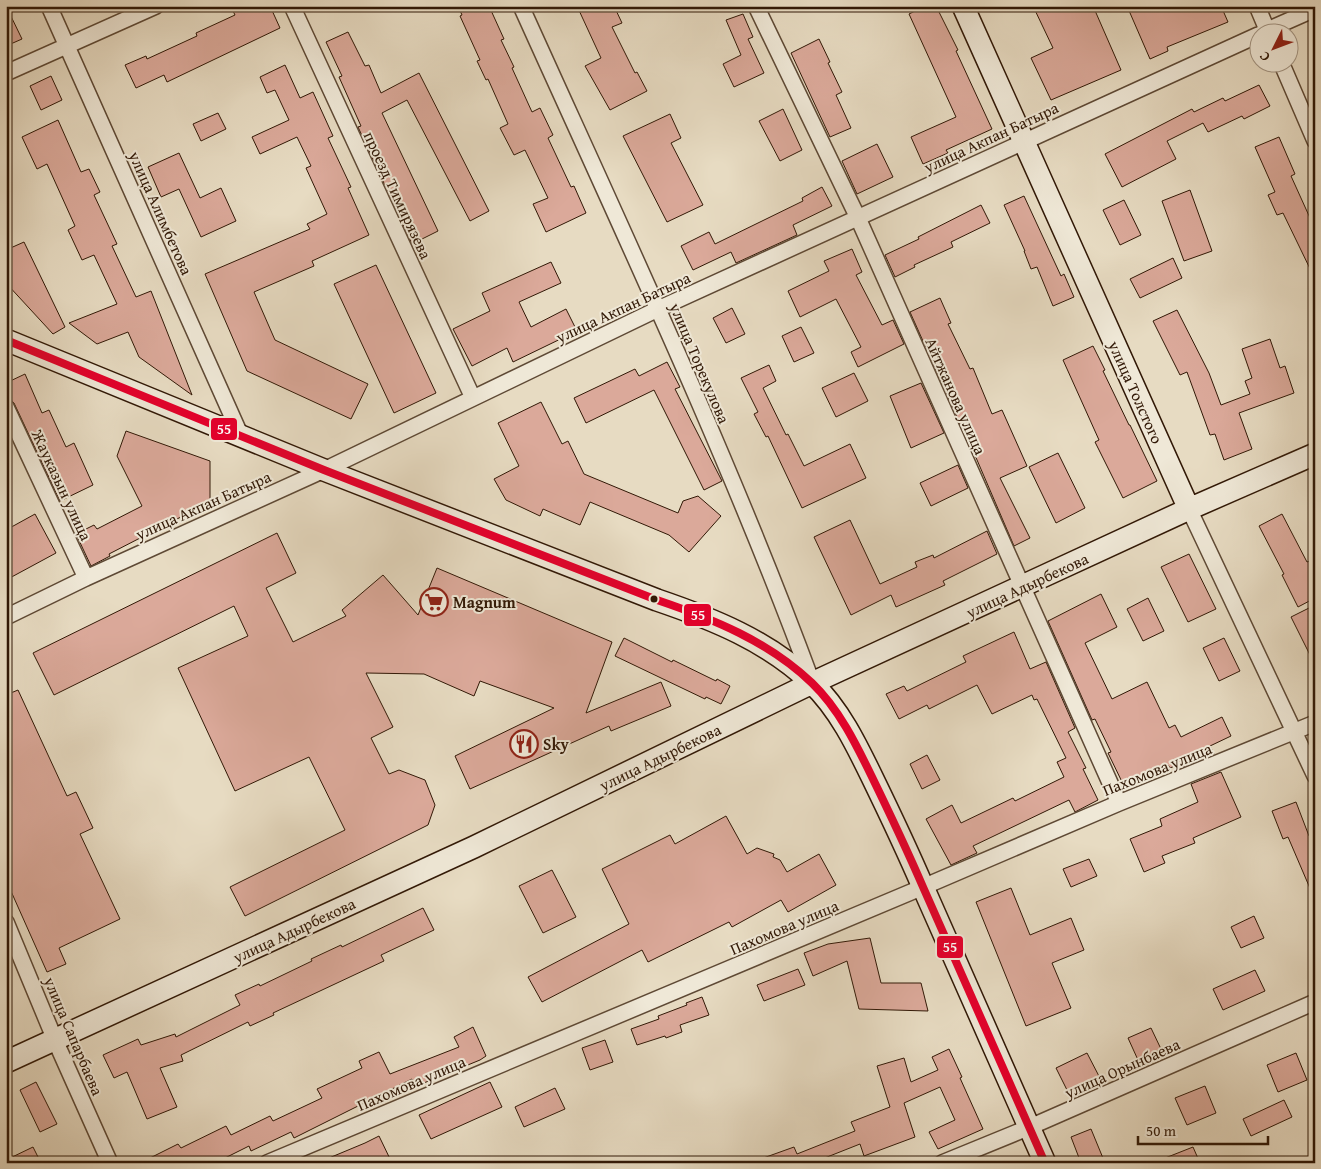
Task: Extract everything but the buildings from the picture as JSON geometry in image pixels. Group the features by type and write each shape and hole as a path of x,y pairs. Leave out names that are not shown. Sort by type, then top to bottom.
{"main road":[{"name":"улица Толстого","path":"963,6 1189,509"},
{"path":"6,340 240,434 324,470 723,624 786,662 812,683 838,715 856,743 892,818 1046,1163"},
{"name":"улица Адырбекова","path":"6,1062 474,847 812,683 1189,509 1315,454"}],"street":[{"name":"улица Алимбетова","path":"49,6 240,434"},
{"path":"6,73 156,6"},
{"name":"проезд Тимирязева","path":"292,6 473,398"},
{"name":"улица Торекулова","path":"521,6 658,309 781,599 812,683"},
{"name":"Айтжанова улица","path":"756,6 858,218 1118,803"},
{"path":"1257,6 1261,22"},
{"name":"улица Акпан Батыра","path":"1287,22 1315,9"},
{"name":"улица Акпан Батыра","path":"6,617 86,578 324,470 658,309 1248,40"},
{"path":"1285,72 1315,140"},
{"name":"Жауказын улица","path":"6,407 86,578"},
{"name":"улица Толстого","path":"1189,509 1315,776"},
{"name":"Пахомова улица","path":"267,1163 923,888 1118,803 1315,723"},
{"name":"улица Сапарбаева","path":"6,922 55,1040 110,1163"},
{"name":"улица Орынбаева","path":"942,1163 1030,1127 1315,1002"}],"transit line":[{"name":"55","path":"6,340 324,470 699,615 758,643 795,668 831,704 860,752 911,859 1045,1163"}],"place":[{"name":"Magnum","path":"434,602"},
{"name":"Sky","path":"524,744"}]}
